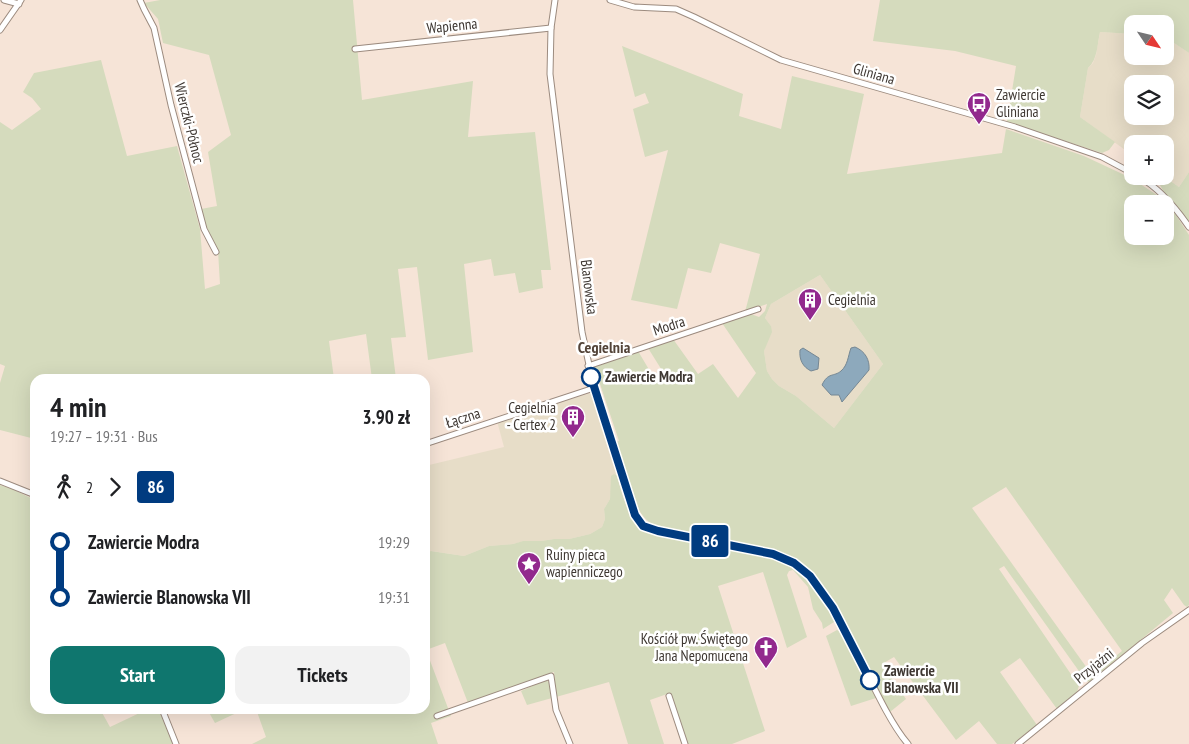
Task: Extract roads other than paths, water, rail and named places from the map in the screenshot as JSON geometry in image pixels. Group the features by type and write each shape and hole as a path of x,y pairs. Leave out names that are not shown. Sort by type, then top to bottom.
{"street":[{"path":"0,30 20,2 4,0"},
{"name":"Wierczki-Północ","path":"140,0 154,28 170,105 204,229 216,252"},
{"name":"Blanowska","path":"555,0 551,28 550,74 582,332 594,388 629,498 639,521 643,526 658,531 773,554 794,563 810,576 833,608 896,729 908,744"},
{"name":"Gliniana","path":"610,0 634,7 676,9 781,60 1015,127 1102,157 1124,169"},
{"name":"Wapienna","path":"355,49 551,28"},
{"path":"1151,185 1178,210 1189,227"},
{"name":"Modra","path":"588,366 758,310"},
{"name":"Łączna","path":"430,442 594,388"},
{"path":"0,481 30,493"},
{"name":"Przyjaźni","path":"1018,744 1154,633 1189,610"},
{"path":"438,716 551,676 556,710 570,744"},
{"path":"669,696 685,744"},
{"path":"164,714 176,744"}],"water":[{"path":"855,347 866,356 869,370 842,402 839,395 831,395 822,385 827,378 843,369 851,348"},
{"path":"803,348 819,358 818,369 811,371 804,365 800,354 800,350"}],"place":[{"name":"Zawiercie Gliniana","path":"979,125"},
{"name":"Cegielnia","path":"810,321"},
{"name":"Zawiercie Modra","path":"591,377"},
{"name":"Cegielnia - Certex 2","path":"573,438"},
{"name":"Ruiny pieca wapienniczego","path":"529,585"},
{"name":"Kościół pw. Świętego Jana Nepomucena","path":"766,669"},
{"name":"Zawiercie Blanowska VII","path":"870,680"}],"district":[{"name":"Cegielnia","path":"604,347"}]}
